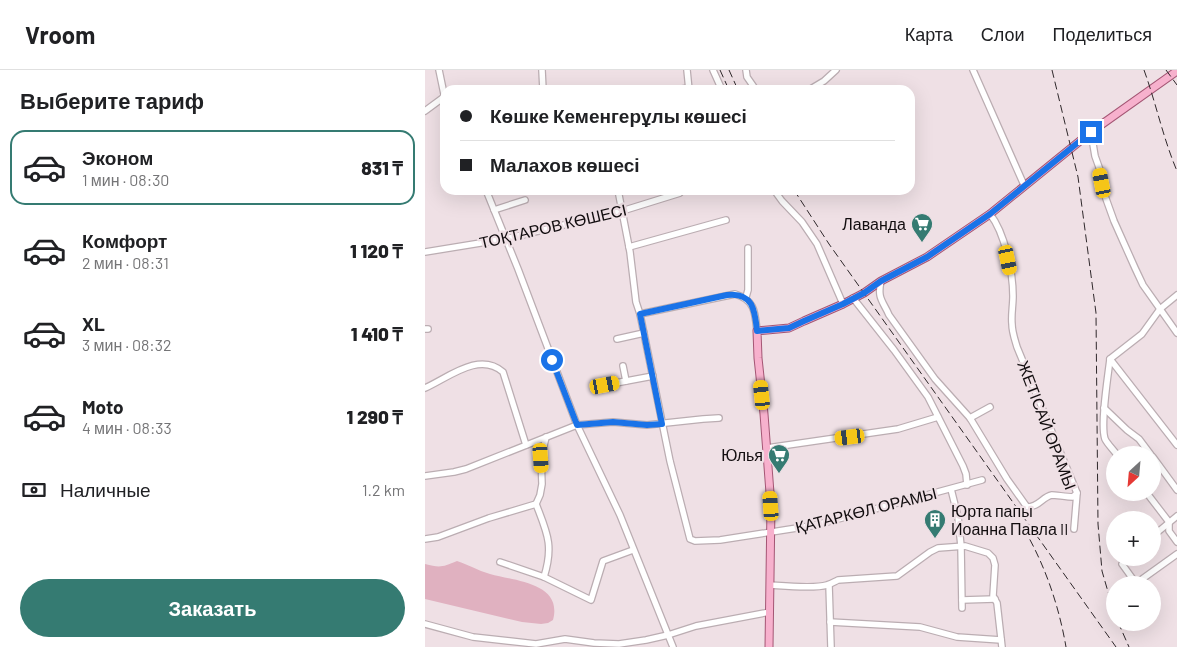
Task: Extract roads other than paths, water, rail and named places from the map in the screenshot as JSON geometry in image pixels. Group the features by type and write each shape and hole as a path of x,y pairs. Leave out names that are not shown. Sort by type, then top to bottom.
{"main road":[{"path":"769,647 771,506 757,331 789,328 843,304 881,281 927,257 990,214 1091,132 1177,71"}],"street":[{"path":"439,70 442,85"},
{"path":"542,70 543,85"},
{"path":"687,70 689,85"},
{"path":"713,70 720,85"},
{"path":"746,70 747,77 753,85"},
{"path":"818,85 836,70"},
{"path":"973,70 1024,185"},
{"path":"425,111 440,101"},
{"path":"1091,132 1105,196 1135,268 1143,285 1177,333"},
{"path":"488,195 577,425 620,515 673,647"},
{"path":"619,195 629,247 634,294 640,314 662,424"},
{"name":"ТОҚТАРОВ КӨШЕСІ","path":"426,250 505,239 622,211 669,195"},
{"path":"778,195 802,222 817,244 843,304"},
{"path":"494,210 525,200"},
{"name":"ЖЕТІСАЙ ОРАМЫ","path":"881,281 880,297 889,316 935,379 970,418 1007,479 1027,507 1035,506 1051,495 1073,496 1077,493 1017,347 1011,326 1013,294 1011,275 997,222 990,214"},
{"path":"629,247 726,220"},
{"path":"746,297 748,290 747,248"},
{"path":"640,314 735,294 746,297 752,305 756,316 757,331"},
{"path":"1110,446 1105,439 1104,430 1110,358 1142,334 1160,309 1177,295"},
{"path":"853,298 928,398 963,466 967,485"},
{"path":"617,339 644,334"},
{"path":"1110,358 1177,446"},
{"path":"425,388 473,365 487,363 494,366 503,372 526,445"},
{"path":"623,366 626,381"},
{"path":"605,385 653,376"},
{"path":"970,418 990,407"},
{"path":"1105,408 1144,446"},
{"path":"425,476 466,470 577,425 613,422 647,425 719,418"},
{"path":"767,448 897,429 938,418"},
{"name":"ҚАТАРКӨЛ ОРАМЫ","path":"662,424 690,539 695,541 720,540 816,525 982,480"},
{"path":"544,577 549,556 549,542 536,504 541,489 541,458 546,437"},
{"path":"1161,468 1177,490"},
{"path":"951,489 958,517 961,546 962,608"},
{"path":"1074,529 1077,493"},
{"path":"1153,501 1169,522 1169,531 1177,542"},
{"path":"425,540 536,504"},
{"path":"1161,529 1177,516"},
{"path":"770,585 815,586 829,584 838,580 897,576 938,548 971,547 988,553 993,558 995,565 993,596 997,603 1001,644 957,637 920,627 830,622"},
{"path":"500,562 544,577 591,600 603,561 633,550"},
{"path":"1161,565 1177,554"},
{"path":"1123,566 1135,582 1138,582 1160,566"},
{"path":"829,584 831,647"},
{"path":"962,600 995,599"},
{"path":"425,624 473,637 536,644 565,640 619,644 647,640 696,626 770,612"}],"railway":[{"path":"720,70 727,85"},
{"path":"729,70 736,85"},
{"path":"1052,70 1078,177 1096,313 1098,524 1102,571 1106,585"},
{"path":"1144,70 1177,171"},
{"path":"1166,70 1177,85"},
{"path":"797,195 829,244 1116,647"},
{"path":"1024,529 1050,586 1066,647"},
{"path":"1122,631 1129,647"}],"place":[{"name":"Лаванда","path":"922,243"},
{"name":"Юлья","path":"779,474"},
{"name":"Юрта папы Иоанна Павла II","path":"935,539"}]}
